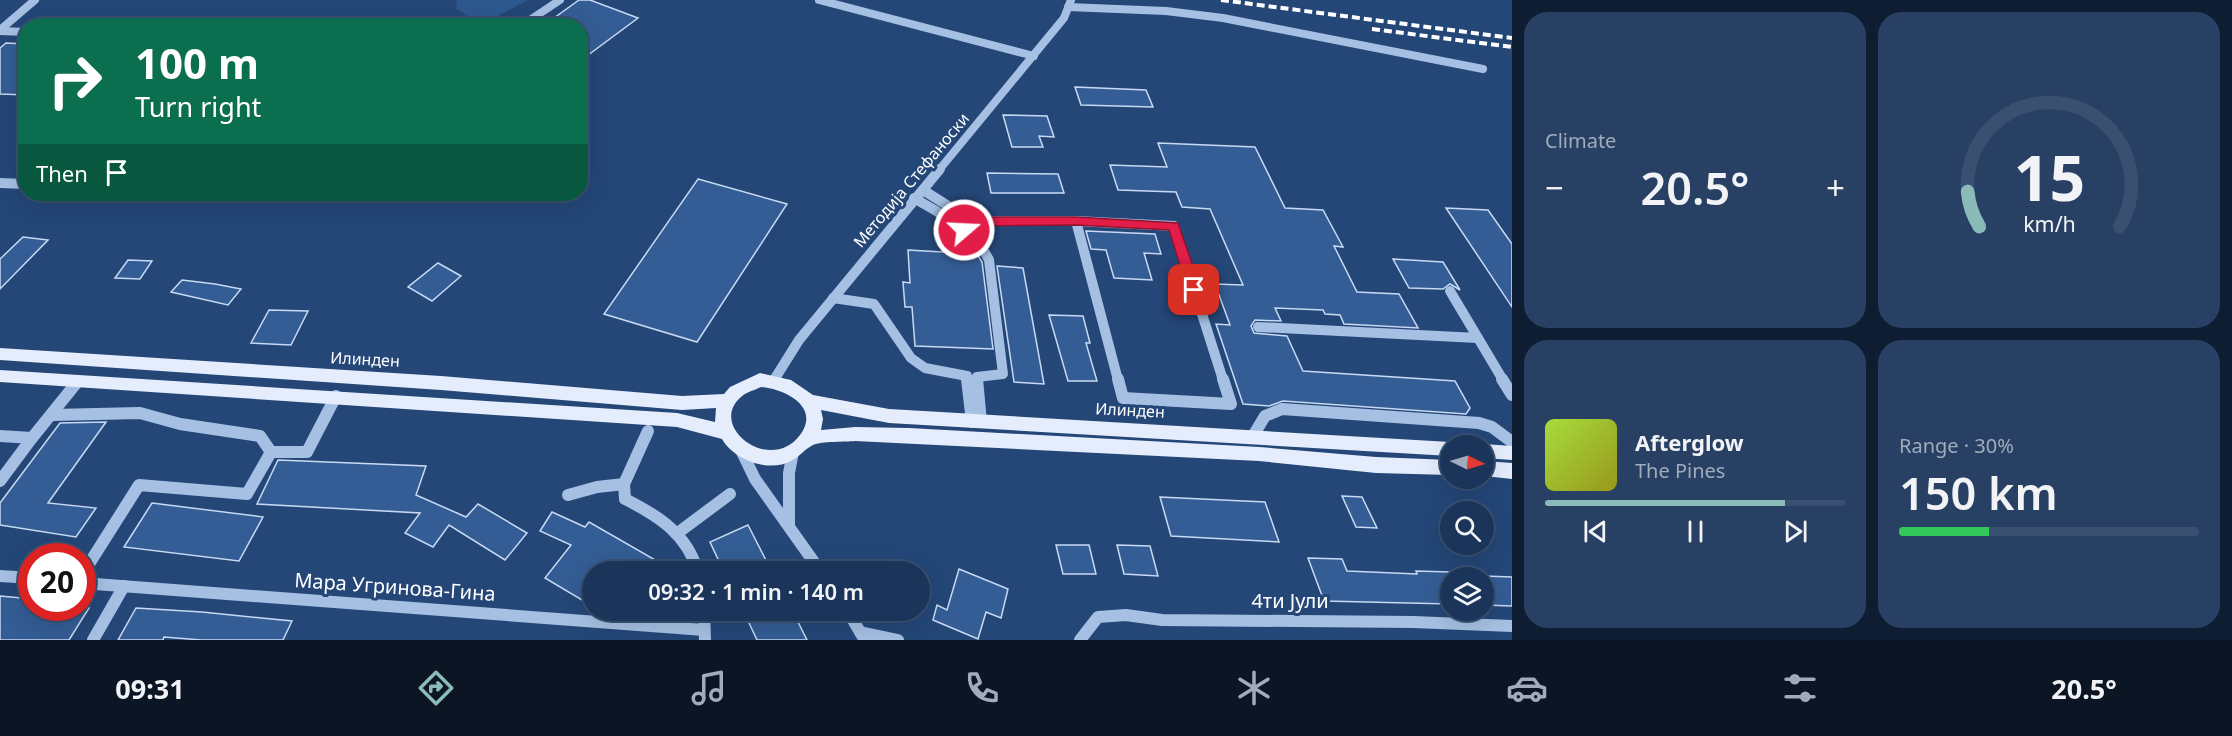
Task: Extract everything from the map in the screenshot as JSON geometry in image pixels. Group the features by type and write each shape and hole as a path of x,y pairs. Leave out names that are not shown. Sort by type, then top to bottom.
{"main road":[{"name":"Илинден","path":"0,354 441,383 682,403 727,400"},
{"path":"0,376 336,396 677,420 725,432 741,450 766,458 793,452 808,438 813,426 813,413 809,401"},
{"path":"725,432 723,411 727,400 747,384 774,380"},
{"name":"Илинден","path":"774,380 800,391 809,401 878,414 977,422 1440,448"},
{"path":"808,438 855,434 909,435 1259,454 1376,465 1440,468"},
{"path":"1494,452 1512,453"},
{"path":"1494,470 1512,471"}],"street":[{"path":"0,31 35,0"},
{"path":"533,18 560,0"},
{"path":"819,0 1034,56"},
{"path":"1069,3 1166,10 1223,18 1483,69"},
{"name":"Методија Стефаноски","path":"774,380 799,340 1064,18 1069,3"},
{"path":"0,31 18,32"},
{"path":"0,183 18,184"},
{"path":"923,190 972,221 1076,221 1174,226 1231,404 1123,398 1076,221"},
{"path":"833,298 874,304 911,358 925,368 972,376 1002,374 989,260 986,251 964,230 914,198"},
{"path":"964,230 972,221"},
{"path":"1450,291 1512,395"},
{"path":"1258,327 1478,338"},
{"path":"972,376 977,422"},
{"path":"0,481 78,381"},
{"path":"271,452 308,452 336,396"},
{"path":"1253,436 1265,416 1282,409 1479,423 1492,428 1512,442"},
{"path":"53,415 140,413 180,424 260,436 271,452"},
{"path":"648,431 624,484 625,499 654,513 679,532 696,561"},
{"path":"0,436 32,438"},
{"path":"741,450 755,479 814,561"},
{"path":"96,553 139,485 247,494 271,452"},
{"path":"789,524 789,473 793,452"},
{"path":"568,495 597,487 624,484"},
{"path":"679,532 730,494"},
{"path":"0,576 18,577"},
{"name":"Мара Угринова-Гина","path":"96,584 704,635"},
{"path":"93,640 124,586"},
{"name":"4ти Јули","path":"1080,640 1098,617 1126,615 1162,620 1413,622 1512,626"},
{"path":"853,621 862,636 898,640"}],"shaded area":[{"path":"457,0 528,0 494,18 472,18 456,9"}],"building":[{"path":"579,0 590,0 638,18 588,55 588,18 554,18"},
{"path":"6,43 18,44 18,95 0,94 0,48"},
{"path":"1075,87 1146,90 1153,107 1081,105"},
{"path":"1003,115 1047,116 1054,137 1039,136 1043,147 1012,147"},
{"path":"1158,143 1255,147 1285,208 1323,210 1343,247 1334,246 1357,292 1399,294 1418,328 1344,324 1340,315 1325,314 1323,310 1275,308 1281,321 1255,320 1251,326 1254,333 1287,336 1303,371 1455,381 1470,408 1466,414 1283,401 1269,406 1243,404 1216,324 1230,325 1215,284 1243,285 1210,209 1182,207 1176,192 1118,190 1110,165 1167,167"},
{"path":"987,173 1058,174 1064,193 991,193"},
{"path":"698,179 787,204 697,342 604,314"},
{"path":"1446,208 1488,210 1512,244 1512,307"},
{"path":"1086,231 1155,234 1161,254 1144,253 1152,280 1114,278 1106,250 1091,249"},
{"path":"23,237 48,240 0,289 0,259"},
{"path":"908,250 977,254 982,262 993,349 915,346 912,307 905,307 903,282 910,283"},
{"path":"1393,259 1443,262 1460,290 1450,284 1443,289 1409,288"},
{"path":"128,260 152,261 140,279 115,278"},
{"path":"438,263 461,276 432,301 408,287"},
{"path":"997,266 1023,268 1044,384 1014,382"},
{"path":"182,280 241,289 228,305 171,292"},
{"path":"269,310 308,311 291,345 251,343"},
{"path":"1049,315 1083,316 1090,343 1086,343 1097,381 1068,381"},
{"path":"106,422 48,503 96,508 76,537 0,525 0,503 60,423"},
{"path":"278,460 426,466 416,495 466,517 478,504 527,533 505,560 449,525 433,547 405,533 420,513 257,504"},
{"path":"1342,496 1362,497 1377,528 1356,527"},
{"path":"1160,497 1265,502 1279,542 1171,536"},
{"path":"152,503 263,517 239,561 124,547"},
{"path":"552,512 585,527 589,522 657,561 582,561 582,600 545,578 571,545 540,531"},
{"path":"748,525 766,561 719,561 710,542"},
{"path":"1056,545 1089,545 1096,574 1063,574"},
{"path":"1117,545 1150,546 1158,576 1124,574"},
{"path":"1308,558 1342,559 1347,571 1417,574 1416,571 1440,572 1440,604 1324,601"},
{"path":"959,569 1008,589 1001,618 986,612 978,639 933,620 937,605 947,610"},
{"path":"1494,576 1512,577 1512,606 1494,605"},
{"path":"0,596 18,598 18,621 81,621 69,640 0,640"},
{"path":"136,608 292,621 283,640 201,640 164,637 163,640 118,640"},
{"path":"748,621 798,621 807,640 757,640"}],"railway":[{"path":"1221,0 1512,38"},
{"path":"1372,29 1512,47"}],"route":[{"path":"964,230 972,221 1076,221 1174,226 1194,290"}]}
